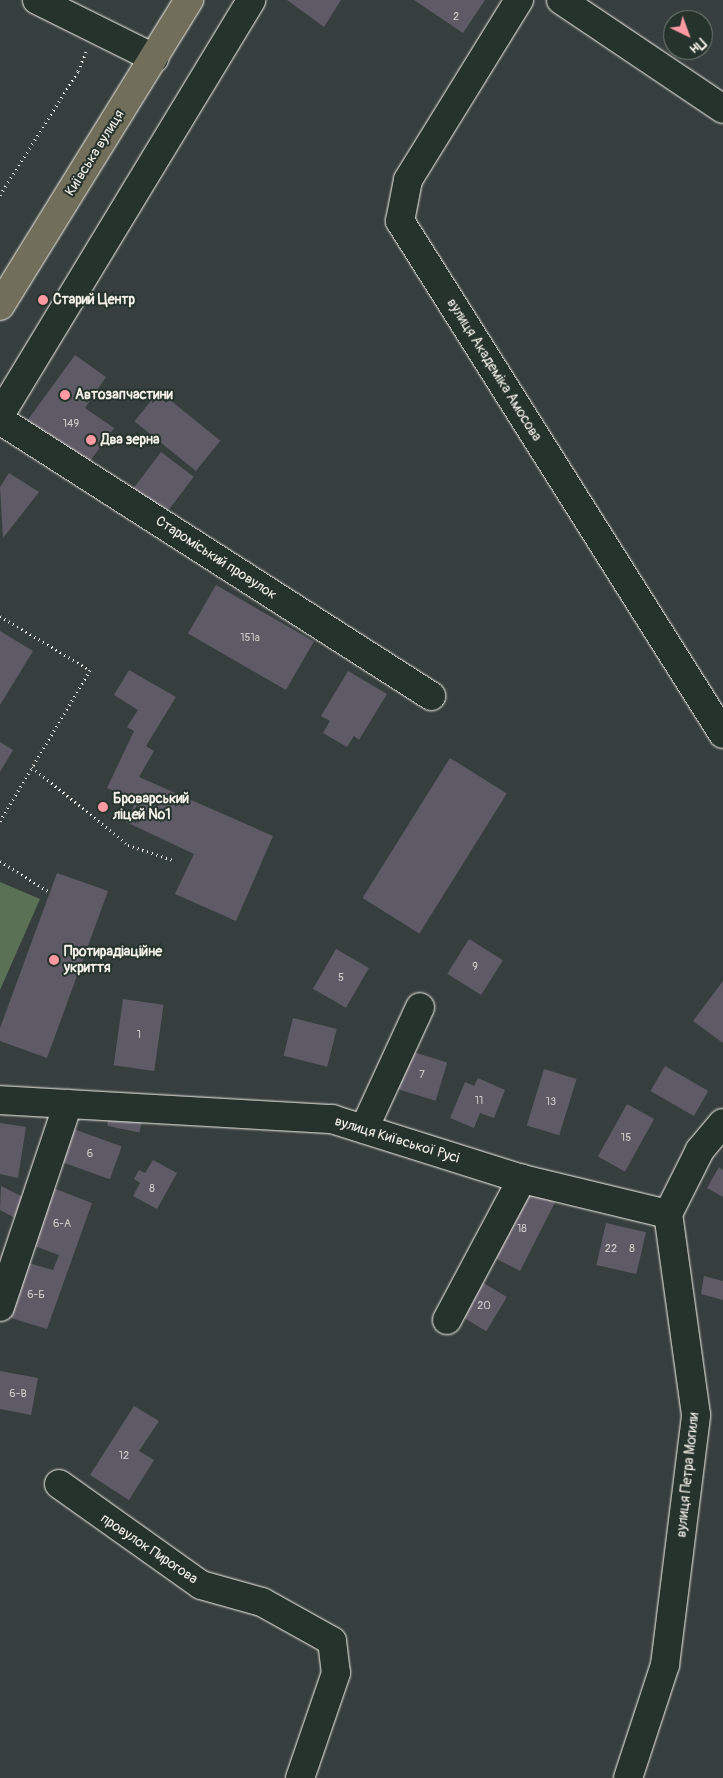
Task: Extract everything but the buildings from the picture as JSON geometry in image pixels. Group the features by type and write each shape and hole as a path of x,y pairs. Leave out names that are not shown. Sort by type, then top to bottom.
{"main road":[{"name":"Київська вулиця","path":"0,306 189,0"}],"street":[{"path":"37,0 154,58"},
{"path":"0,415 252,0"},
{"name":"вулиця Академіка Амосова","path":"519,0 408,180 400,220 723,734"},
{"path":"561,0 723,109"},
{"name":"Староміський провулок","path":"0,420 431,696"},
{"path":"364,1129 420,1007"},
{"name":"вулиця Київської Русі","path":"0,1100 332,1119 522,1178 668,1214"},
{"path":"0,1307 68,1104"},
{"path":"668,1214 700,1150 723,1123"},
{"path":"447,1320 522,1178"},
{"name":"вулиця Петра Могили","path":"628,1778 665,1665 696,1415 668,1214"},
{"name":"провулок Пирогова","path":"59,1484 201,1585 262,1602 332,1641 336,1673 300,1778"}],"path":[{"path":"0,195 78,71"},
{"path":"0,616 90,670 0,821"},
{"path":"32,767 128,845 173,860"},
{"path":"0,861 48,891"}],"green space":[{"path":"0,882 40,899 0,990"}],"place":[{"name":"Старий Центр","path":"43,300"},
{"name":"Автозапчастини","path":"65,395"},
{"name":"Два зерна","path":"91,440"},
{"name":"Броварський ліцей №1","path":"103,807"},
{"name":"Протирадіаційне укриття","path":"54,960"}]}
